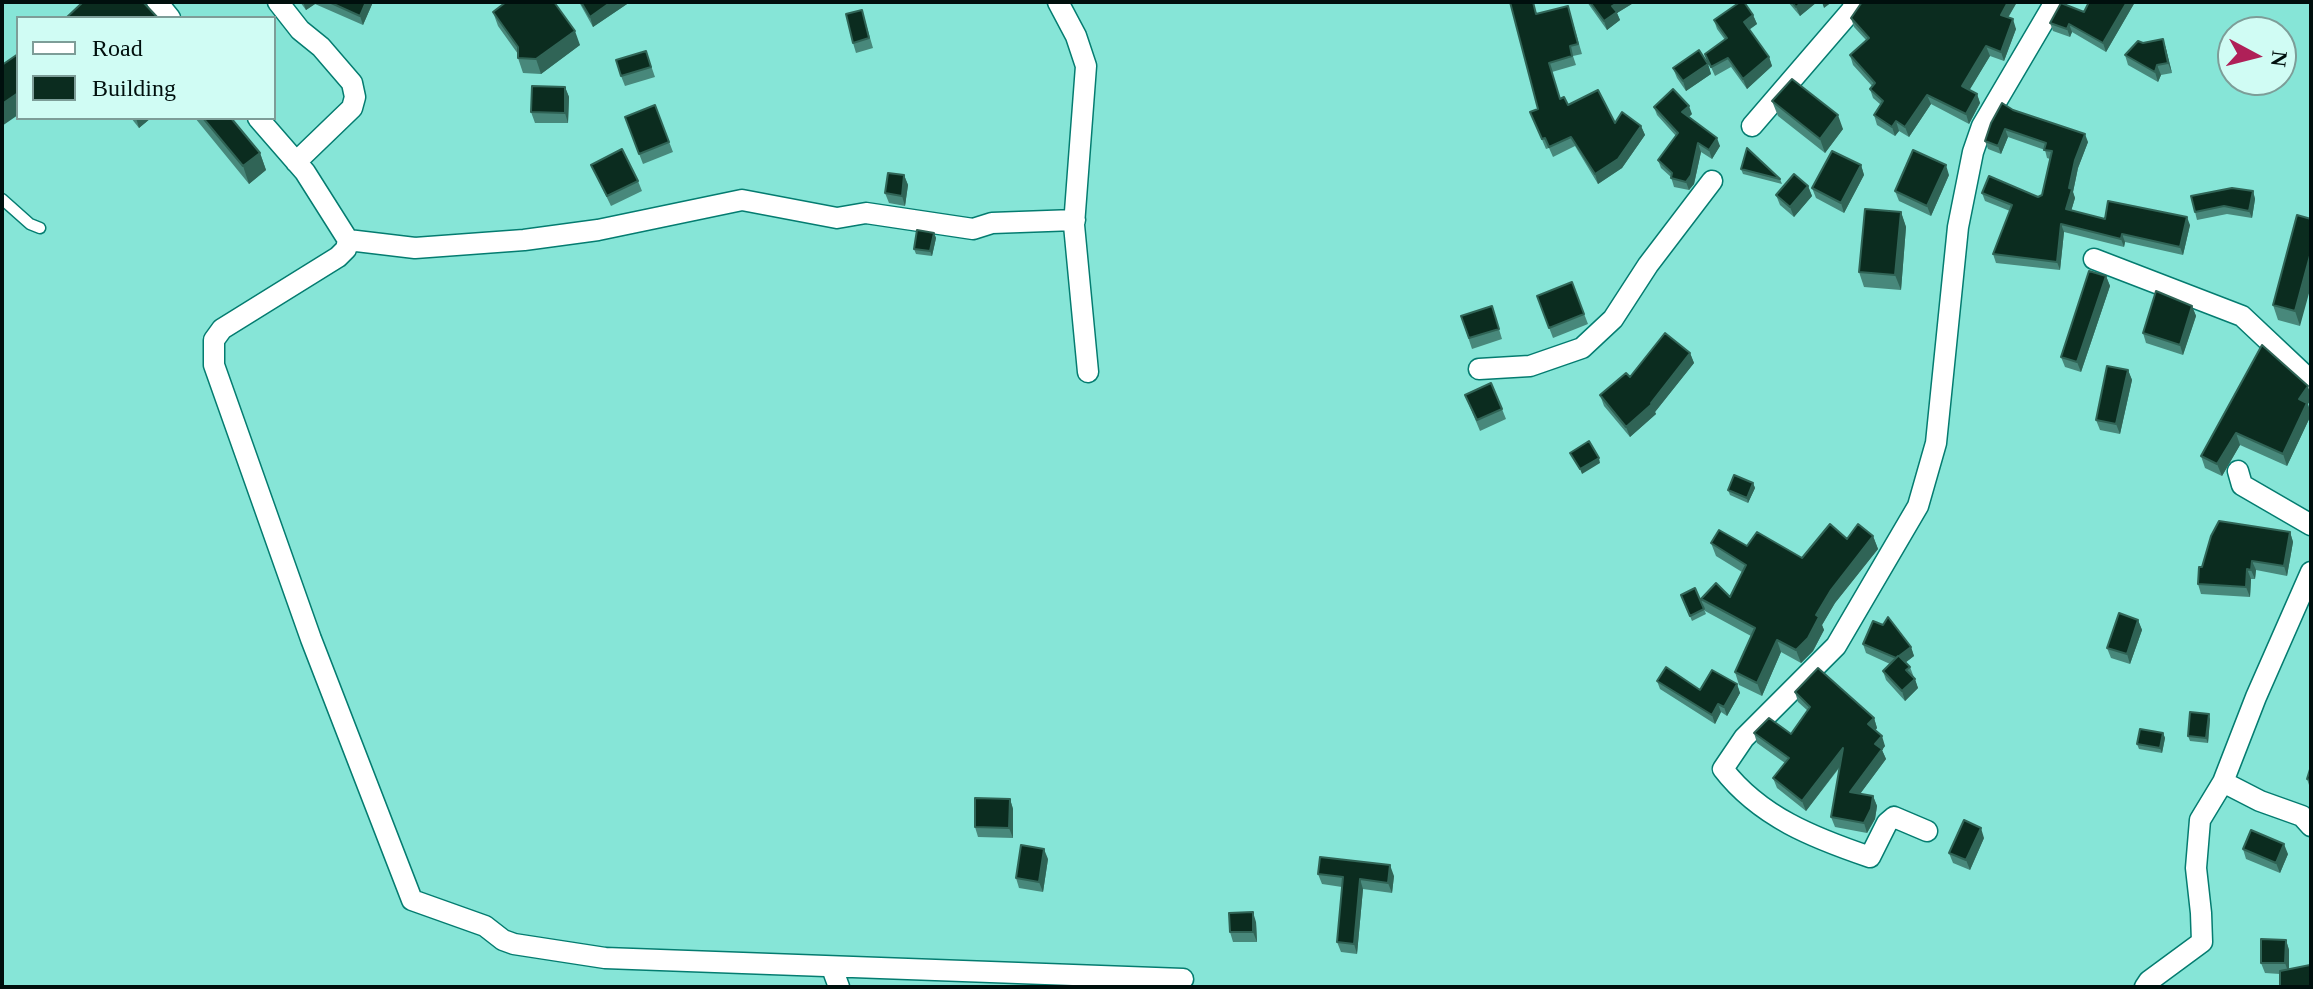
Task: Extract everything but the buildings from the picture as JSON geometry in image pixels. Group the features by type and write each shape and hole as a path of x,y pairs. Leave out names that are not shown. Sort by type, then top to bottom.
{"street":[{"path":"278,2 300,30 321,47 352,83 355,97 352,108 296,162"},
{"path":"1058,2 1076,36 1086,66 1075,220 1088,372"},
{"path":"1752,126 1856,2"},
{"path":"1927,831 1894,817 1887,823 1870,857 1821,841 1779,818 1740,790 1723,769 1744,738 1836,646 1918,506 1936,443 1958,227 1973,152 1982,126 2055,2"},
{"path":"260,120 305,172 348,240 346,249 338,257 222,329 214,340 212,351 218,377 311,639 412,900 485,926 503,940 514,944 605,958 835,978 958,969 1183,979"},
{"path":"1479,369 1530,366 1582,348 1613,319 1648,265 1712,181"},
{"path":"348,240 415,248 524,240 598,230 742,200 837,218 866,213 973,229 992,223 1075,220"},
{"path":"2094,259 2242,316 2311,381"},
{"path":"2238,471 2242,485 2311,525"},
{"path":"2145,987 2202,942 2196,868 2200,820 2223,782 2256,697 2311,572"},
{"path":"2223,782 2260,801 2302,816 2311,826"}],"lane":[{"path":"2,199 30,224 40,228"}]}
